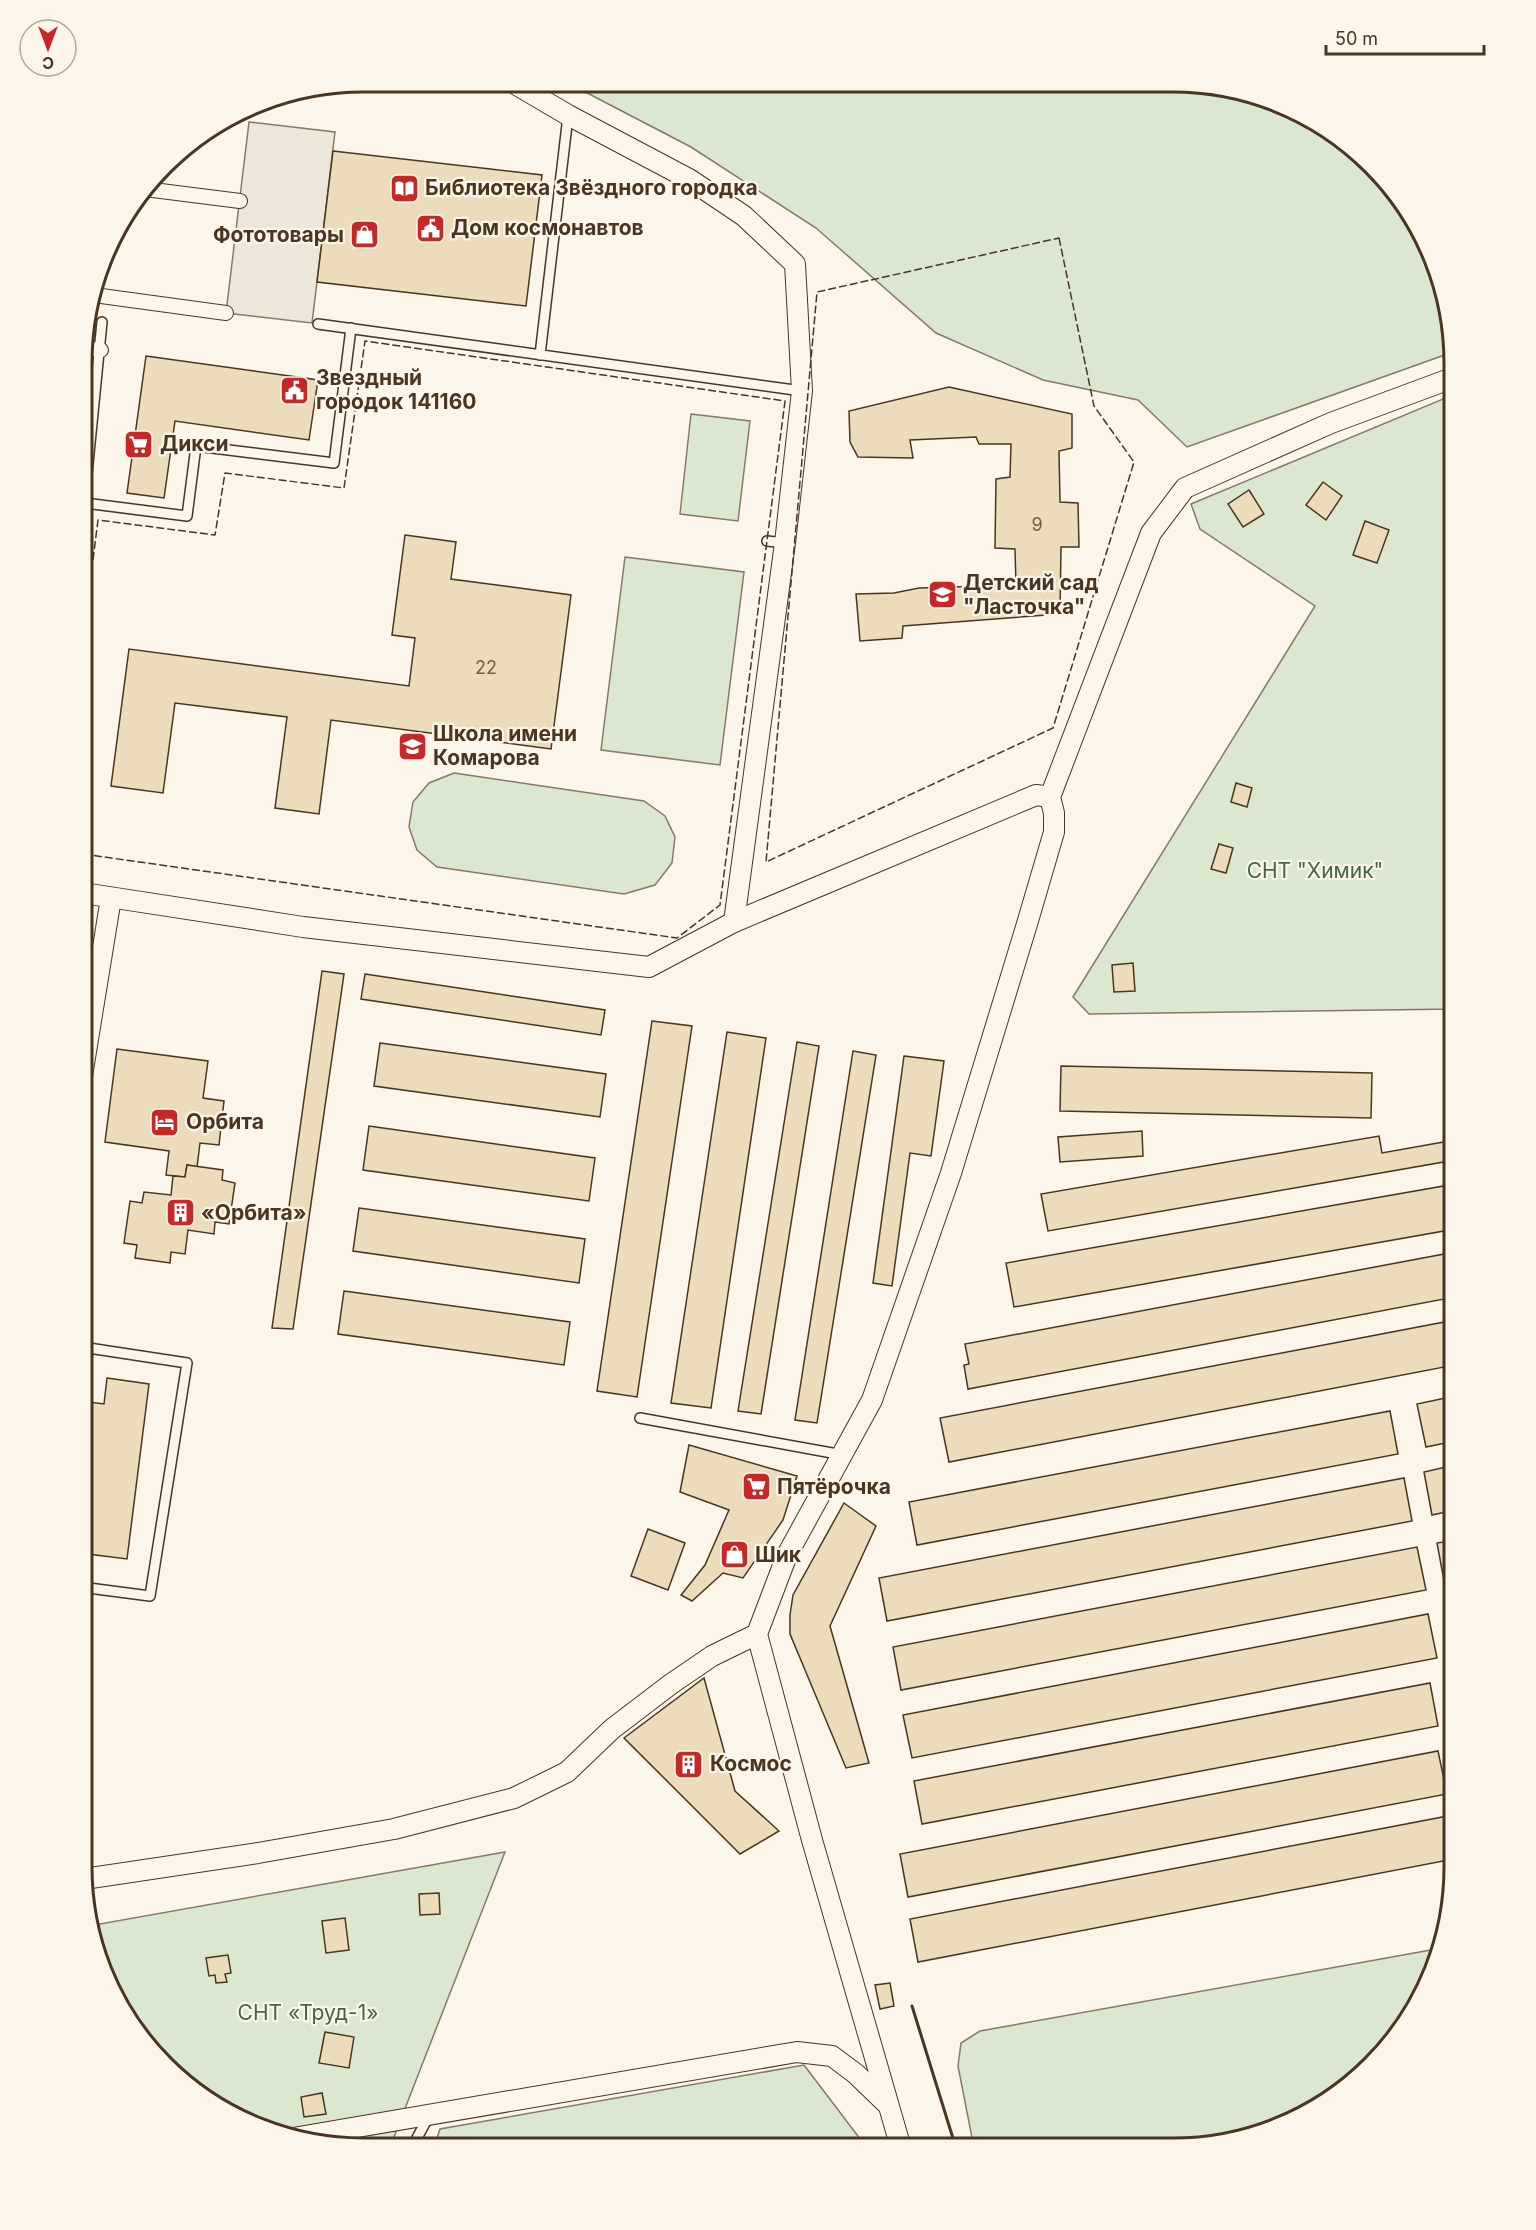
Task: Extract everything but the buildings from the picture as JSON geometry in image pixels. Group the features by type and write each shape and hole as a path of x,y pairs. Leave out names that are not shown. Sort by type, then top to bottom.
{"street":[{"path":"528,92 568,116 689,178 744,216 795,264 802,391 776,542 734,922"},
{"path":"153,190 240,201"},
{"path":"100,297 226,313"},
{"path":"92,349 101,350"},
{"path":"898,2138 812,1840 757,1634 788,1555 872,1400 951,1173 1054,832 1054,813 1050,797 1151,533 1185,488 1331,423 1444,381"},
{"path":"92,895 303,927 649,968 734,922 1036,795 1050,797"},
{"path":"92,1015 111,898"},
{"path":"92,1878 258,1853 394,1828 514,1798 567,1772 612,1729 671,1684 712,1656 757,1634"},
{"path":"316,2134 797,2052 832,2056 856,2074 888,2104"}],"lane":[{"path":"540,355 568,116"},
{"path":"92,436 102,322"},
{"path":"318,324 802,391"},
{"path":"92,504 187,516 196,446 334,463 351,328"},
{"path":"612,376 614,365"},
{"path":"92,1349 187,1363 150,1596 92,1588"},
{"path":"640,1418 843,1455"},
{"path":"417,2138 429,2116"}],"green space":[{"path":"585,92 1192,92 1244,101 1294,119 1324,137 1339,147 1365,171 1389,197 1417,242 1430,275 1439,309 1444,355 1187,447 1138,400 1043,380 936,333 816,228 691,147"},
{"name":"СНТ \"Химик\"","path":"1444,399 1444,1009 1089,1014 1073,997 1315,606 1200,529 1191,504"},
{"path":"691,414 750,421 738,521 680,514"},
{"path":"625,557 744,572 720,765 601,750"},
{"path":"454,773 644,801 665,816 675,837 672,863 655,885 624,894 437,867 417,850 409,827 413,802 429,783"},
{"name":"СНТ «Труд-1»","path":"505,1852 394,2138 344,2138 292,2129 242,2111 197,2083 147,2033 137,2018 119,1988 106,1955 98,1924"},
{"path":"1432,1950 1417,1988 1389,2033 1339,2083 1294,2111 1261,2124 1227,2133 1192,2138 972,2138 958,2066 961,2043 980,2031"},
{"path":"804,2065 859,2138 437,2138 440,2129"}],"shaded area":[{"path":"249,122 335,132 312,323 226,313"}],"fence":[{"path":"1059,238 1094,406 1134,462 1053,728 766,862 817,292 1059,238"},
{"path":"92,568 98,520 215,535 225,473 344,488 365,341 785,401 720,905 677,938 92,855"}],"wall":[{"path":"912,2006 953,2138"}],"place":[{"name":"Библиотека Звёздного городка","path":"404,188"},
{"name":"Дом космонавтов","path":"430,228"},
{"name":"Фототовары","path":"365,235"},
{"name":"Звездный городок 141160","path":"295,390"},
{"name":"Дикси","path":"139,444"},
{"name":"Детский сад \"Ласточка\"","path":"942,595"},
{"name":"Школа имени Комарова","path":"412,746"},
{"name":"Орбита","path":"165,1122"},
{"name":"«Орбита»","path":"180,1213"},
{"name":"Пятёрочка","path":"756,1487"},
{"name":"Шик","path":"734,1555"},
{"name":"Космос","path":"689,1764"}]}
